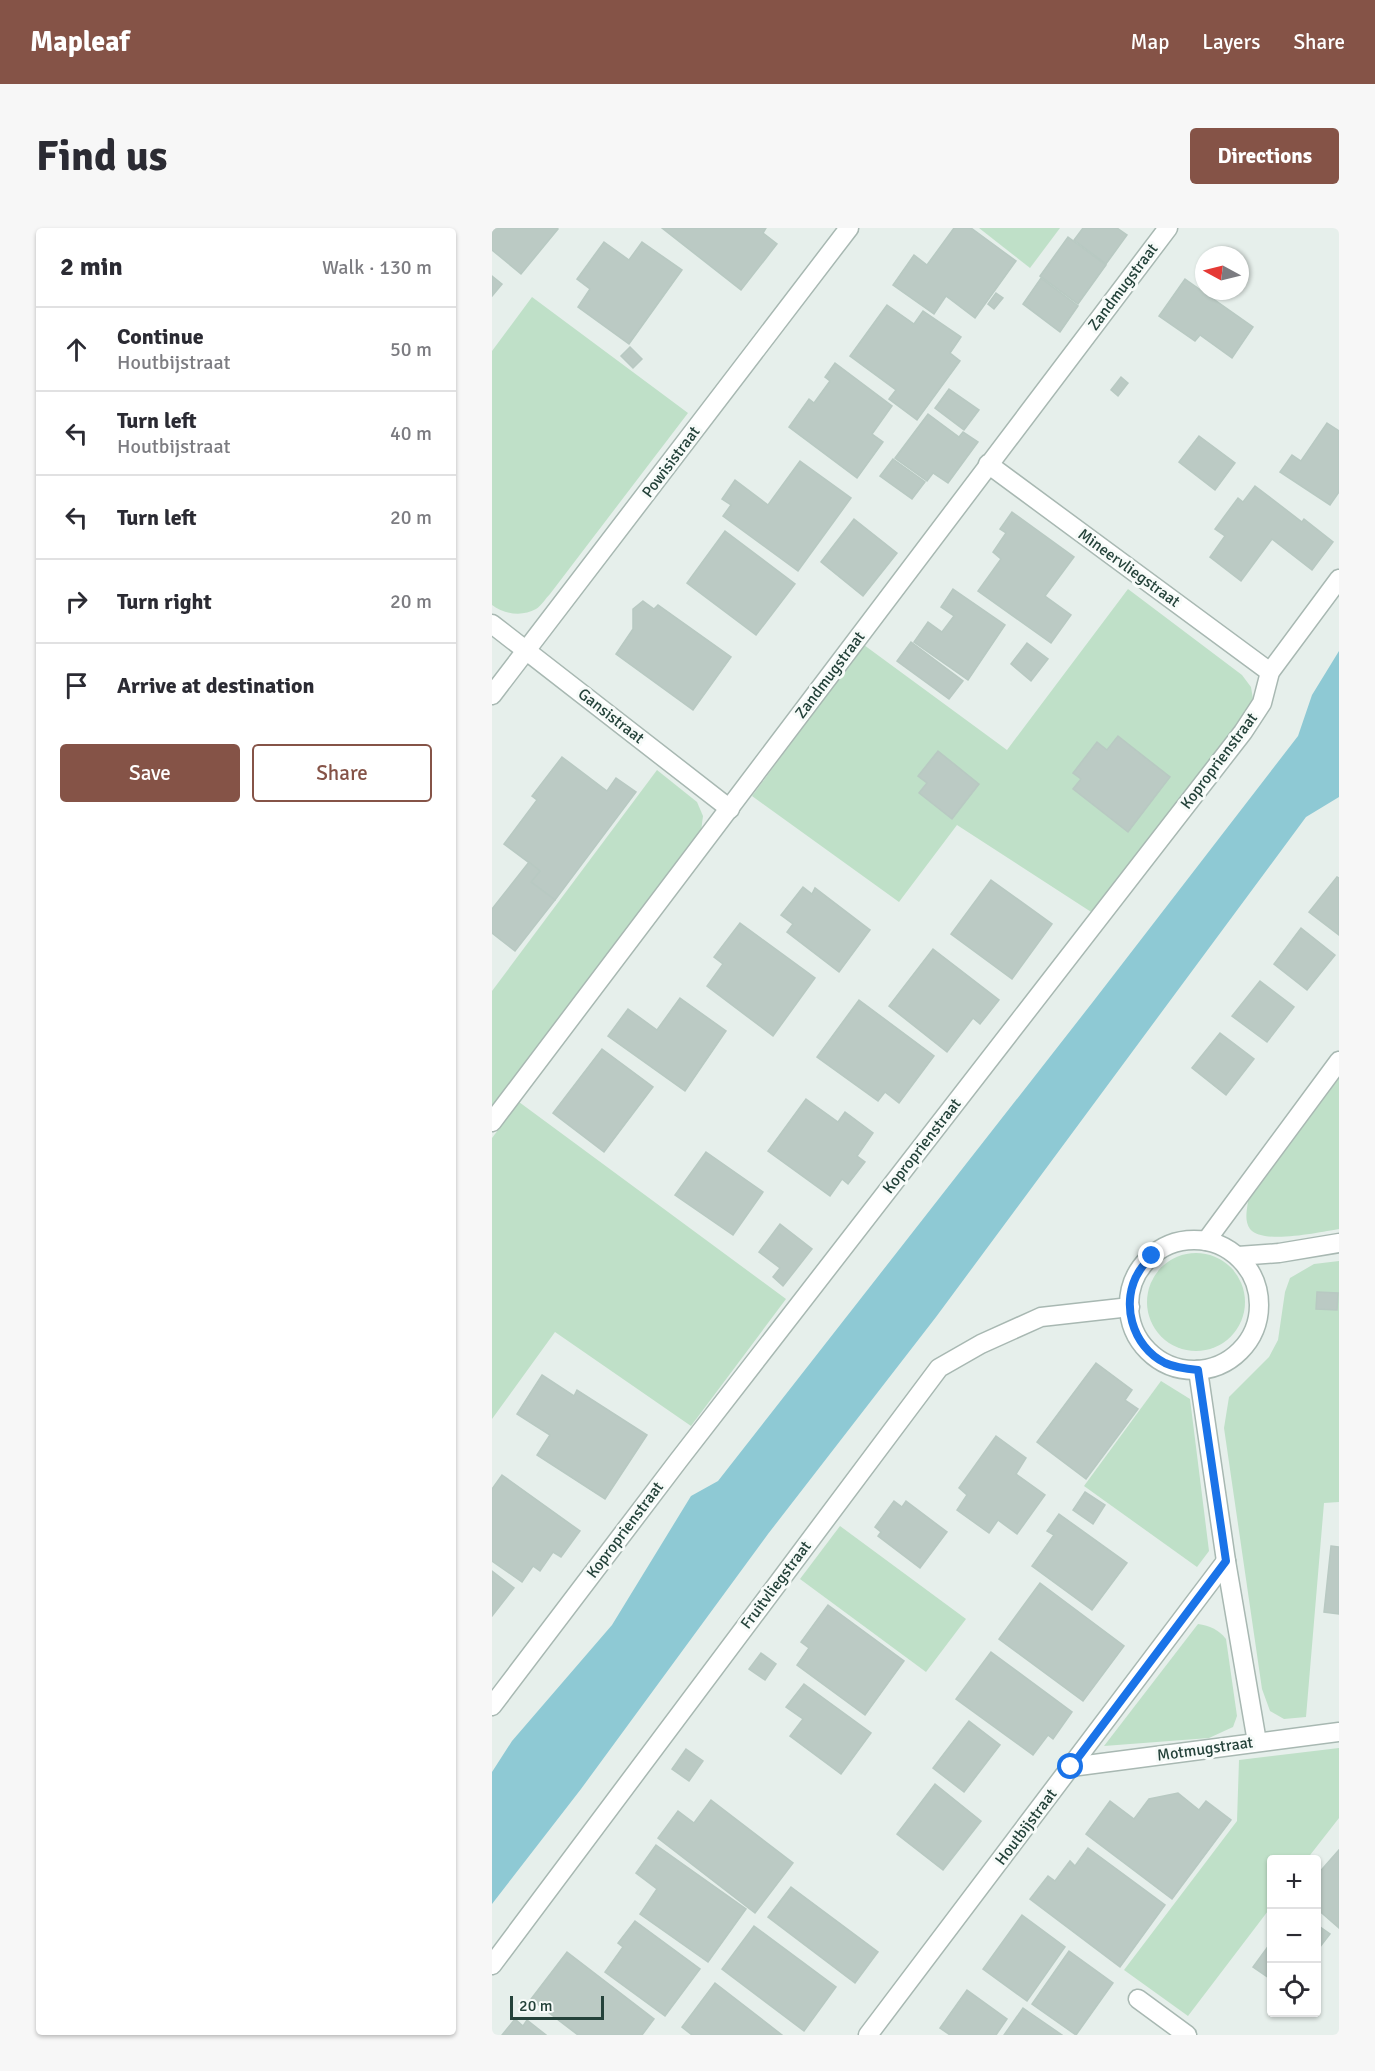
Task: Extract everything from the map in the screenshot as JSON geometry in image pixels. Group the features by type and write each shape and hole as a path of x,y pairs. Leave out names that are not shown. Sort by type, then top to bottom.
{"street":[{"name":"Powisistraat","path":"492,695 849,228"},
{"name":"Zandmugstraat","path":"492,1122 1168,228"},
{"name":"Mineervliegstraat","path":"988,464 1270,672"},
{"name":"Koproprienstraat","path":"492,1706 685,1452 1243,732 1262,703 1270,672 1339,579"},
{"name":"Gansistraat","path":"492,624 730,809"},
{"path":"1206,1240 1339,1061"},
{"path":"1187,1240 1206,1240 1238,1256 1251,1273 1258,1294 1258,1316 1251,1337 1238,1354 1219,1366 1198,1370 1181,1369 1165,1363 1150,1353 1139,1340 1132,1324 1130,1307 1132,1288 1140,1270 1152,1256 1169,1245 1187,1240"},
{"path":"1238,1256 1279,1253 1339,1243"},
{"name":"Fruitvliegstraat","path":"492,1965 939,1368 981,1344 1041,1317 1130,1307"},
{"path":"1198,1370 1226,1561 1257,1742"},
{"name":"Houtbijstraat","path":"868,2035 1226,1561"},
{"name":"Motmugstraat","path":"1071,1767 1339,1732"},
{"path":"1138,1999 1187,2035"}],"green space":[{"path":"979,228 1060,228 1030,268"},
{"path":"532,297 688,413 542,604 525,613 513,613 502,611 492,605 492,351"},
{"path":"1128,589 1242,675 1251,687 1254,705 1102,919 957,825 899,902 752,796 864,645 1007,750"},
{"path":"657,770 697,802 703,816 701,831 492,1109 492,991"},
{"path":"1339,1078 1339,1229 1279,1237 1257,1234 1250,1229 1247,1223 1248,1201"},
{"path":"519,1102 786,1299 691,1426 555,1332 492,1419 492,1138"},
{"path":"1196,1253 1215,1257 1231,1267 1241,1283 1245,1302 1241,1321 1231,1337 1215,1347 1196,1351 1177,1347 1161,1337 1151,1321 1147,1302 1151,1283 1161,1267 1177,1257"},
{"path":"1339,1261 1339,1502 1324,1503 1306,1717 1284,1719 1270,1711 1262,1689 1224,1428 1229,1397 1269,1357 1278,1340 1285,1292 1290,1278 1314,1264"},
{"path":"1161,1381 1190,1399 1209,1551 1197,1567 1084,1486"},
{"path":"840,1526 966,1619 926,1672 800,1579"},
{"path":"1198,1624 1214,1628 1226,1639 1237,1716 1233,1727 1209,1738 1104,1746"},
{"path":"1339,1748 1339,1818 1310,1855 1267,1855 1267,1912 1188,2016 1124,1970 1237,1821 1239,1760"}],"water":[{"path":"1339,651 1339,797 1306,817 936,1317 768,1534 581,1789 492,1904 492,1772 512,1741 612,1625 691,1496 718,1481 1298,736 1312,695"}],"building":[{"path":"492,228 558,229 521,274 492,250"},
{"path":"662,228 766,228 763,233 777,244 741,290"},
{"path":"954,228 971,228 1016,261 975,318 946,296 934,314 893,285 914,255 927,265"},
{"path":"1083,228 1117,228 1127,235 1106,264 1074,240"},
{"path":"1068,237 1106,265 1078,304 1040,276"},
{"path":"604,242 629,260 642,242 682,270 629,344 578,307 590,289 577,279"},
{"path":"492,276 502,284 492,296"},
{"path":"1041,278 1078,306 1060,332 1023,304"},
{"path":"1185,279 1195,286 1195,300 1215,300 1253,327 1232,358 1200,335 1195,341 1159,316"},
{"path":"996,293 1003,298 994,309 988,304"},
{"path":"887,305 914,324 923,311 961,337 950,353 960,361 917,420 889,399 896,390 850,356"},
{"path":"630,347 642,359 633,368 621,356"},
{"path":"835,363 892,406 872,434 883,442 857,478 789,427 809,399 814,403 830,381 825,377"},
{"path":"1121,377 1128,383 1118,396 1111,390"},
{"path":"949,389 979,410 964,430 935,408"},
{"path":"928,414 959,437 963,432 978,442 948,483 933,473 927,481 895,458"},
{"path":"1327,423 1339,431 1339,492 1330,505 1280,472 1292,455 1301,461"},
{"path":"1199,436 1235,463 1215,490 1179,462"},
{"path":"893,459 925,482 912,499 880,476"},
{"path":"800,461 851,498 798,571 723,516 731,505 722,499 735,480 768,505"},
{"path":"1255,486 1302,522 1304,519 1333,542 1312,570 1272,539 1241,581 1210,557 1225,536 1215,529 1238,498 1243,502"},
{"path":"1012,512 1074,557 1045,596 1071,615 1051,643 978,591 1001,559 993,552 1006,533 1000,529"},
{"path":"854,519 897,553 863,596 821,562"},
{"path":"725,531 795,584 756,635 687,583"},
{"path":"953,589 1005,625 968,680 914,642 928,622 942,632 954,616 941,607"},
{"path":"643,601 654,609 658,605 731,657 693,710 616,654 633,629 633,609"},
{"path":"911,642 963,681 949,699 897,661"},
{"path":"1027,643 1048,659 1031,681 1011,664"},
{"path":"1118,736 1170,777 1128,832 1073,789 1081,779 1073,773 1097,742 1107,750"},
{"path":"938,751 979,784 952,819 919,793 927,783 918,776"},
{"path":"562,757 607,791 616,778 636,792 555,900 531,882 540,871 504,844 537,800 532,796"},
{"path":"529,862 540,871 531,882 555,900 515,951 492,933 492,909"},
{"path":"1337,877 1339,878 1339,935 1309,912"},
{"path":"991,880 1052,924 1012,979 951,934"},
{"path":"803,887 812,894 815,888 870,930 839,972 787,932 793,924 781,915"},
{"path":"740,923 815,978 773,1036 707,986 723,964 714,957"},
{"path":"1301,928 1335,955 1307,990 1274,964"},
{"path":"933,949 999,1000 980,1024 973,1018 947,1052 889,1006"},
{"path":"1260,981 1294,1007 1267,1042 1232,1016"},
{"path":"680,998 726,1031 685,1091 608,1036 628,1009 657,1030"},
{"path":"859,1000 934,1056 899,1103 885,1092 878,1101 817,1057"},
{"path":"1220,1033 1254,1059 1226,1095 1192,1068"},
{"path":"602,1049 653,1087 604,1152 553,1113"},
{"path":"806,1099 838,1122 845,1112 873,1133 857,1156 865,1162 848,1184 842,1179 830,1196 768,1151"},
{"path":"706,1152 763,1192 733,1235 675,1195"},
{"path":"780,1224 812,1249 783,1286 773,1277 780,1268 759,1252"},
{"path":"1317,1292 1338,1293 1337,1310 1316,1309"},
{"path":"1096,1363 1132,1390 1125,1400 1138,1409 1086,1479 1037,1442"},
{"path":"542,1375 574,1396 577,1390 647,1435 605,1499 537,1455 550,1435 517,1414"},
{"path":"996,1436 1026,1458 1016,1474 1045,1495 1017,1534 998,1520 989,1533 957,1510 967,1495 959,1488"},
{"path":"502,1475 580,1531 561,1557 553,1552 540,1571 533,1566 522,1582 492,1561 492,1489"},
{"path":"1085,1492 1105,1505 1093,1524 1073,1510"},
{"path":"894,1501 902,1507 906,1501 947,1532 920,1568 878,1536 881,1532 875,1527"},
{"path":"1059,1514 1127,1563 1092,1610 1032,1566 1054,1535 1047,1531"},
{"path":"1331,1546 1339,1547 1339,1614 1324,1612"},
{"path":"492,1571 514,1588 492,1616"},
{"path":"1040,1583 1124,1646 1083,1701 999,1639"},
{"path":"828,1605 904,1661 865,1715 797,1665 809,1648 801,1642"},
{"path":"991,1652 1072,1712 1053,1739 1048,1735 1033,1755 956,1699"},
{"path":"761,1653 776,1664 765,1680 749,1669"},
{"path":"804,1684 871,1733 841,1774 790,1736 803,1719 786,1707"},
{"path":"969,1721 1000,1745 964,1792 933,1768"},
{"path":"686,1749 703,1761 689,1781 672,1769"},
{"path":"935,1784 981,1821 943,1870 897,1834"},
{"path":"1178,1793 1199,1810 1206,1801 1231,1820 1172,1899 1086,1834 1110,1801 1134,1819 1149,1799"},
{"path":"711,1800 793,1863 755,1913 658,1838 678,1811 694,1823"},
{"path":"656,1845 746,1909 708,1962 640,1914 657,1889 636,1873"},
{"path":"1088,1848 1165,1905 1120,1967 1030,1899 1048,1876 1055,1881 1070,1861 1075,1866"},
{"path":"1339,1850 1339,1928 1321,1912 1321,1870"},
{"path":"791,1887 878,1952 855,1983 768,1917"},
{"path":"1022,1915 1065,1947 1027,2001 983,1969"},
{"path":"635,1921 700,1969 665,2016 605,1972 623,1947 618,1943"},
{"path":"754,1926 836,1987 804,2031 722,1969"},
{"path":"1321,1928 1330,1934 1321,1946"},
{"path":"1267,1948 1267,1977 1253,1967"},
{"path":"1069,1951 1113,1983 1076,2035 1032,2004"},
{"path":"567,1952 654,2019 642,2035 578,2035 531,1999"},
{"path":"715,1983 782,2035 692,2035 682,2027"},
{"path":"967,1990 1007,2019 996,2035 950,2035 940,2028"},
{"path":"1023,2008 1062,2035 1004,2035"},
{"path":"515,2019 523,2026 527,2020 546,2035 502,2035"}],"route":[{"path":"1071,1767 1226,1561 1198,1370 1181,1369 1165,1363 1150,1353 1139,1340 1132,1324 1130,1307 1132,1288 1140,1270 1152,1256"}]}
